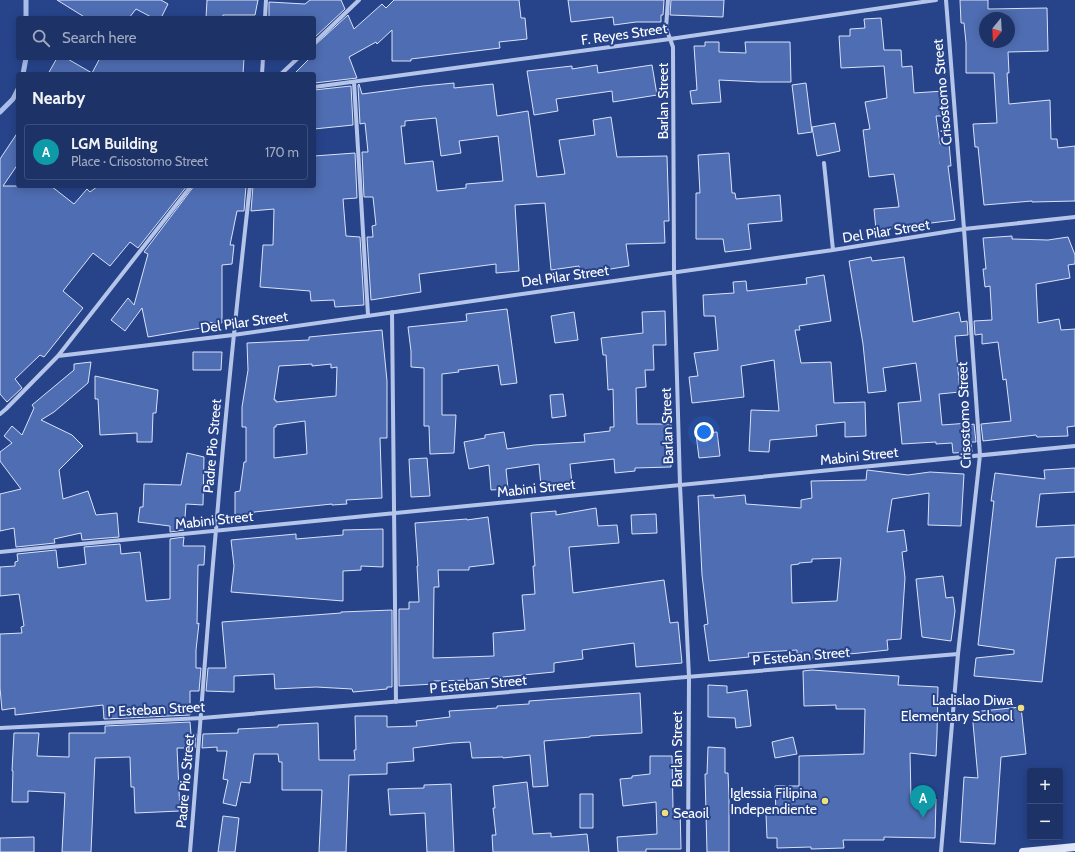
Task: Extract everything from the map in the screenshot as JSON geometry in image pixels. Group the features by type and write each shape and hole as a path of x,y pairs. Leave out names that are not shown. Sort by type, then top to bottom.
{"main road":[{"path":"1023,852 1075,848"}],"street":[{"path":"265,16 266,0"},
{"path":"316,41 359,0"},
{"name":"Barlan Street","path":"668,0 666,28 673,47 674,272 680,485 689,677 688,852"},
{"name":"F. Reyes Street","path":"316,87 670,39 936,0"},
{"name":"Crisostomo Street","path":"940,852 958,654 980,455 946,0"},
{"path":"262,72 263,60"},
{"path":"283,72 296,60"},
{"path":"354,82 368,316"},
{"path":"824,163 833,250"},
{"path":"0,414 58,356 189,188"},
{"name":"Padre Pio Street","path":"190,852 233,335 250,188"},
{"name":"Del Pilar Street","path":"58,356 233,335 833,250 964,229 1075,217"},
{"path":"392,312 396,702"},
{"name":"Mabini Street","path":"0,552 216,532 1075,446"},
{"name":"P Esteban Street","path":"0,728 202,718 958,654"}],"building":[{"path":"57,0 161,0 168,4 162,16 149,16 136,9 131,16 83,16"},
{"path":"207,0 258,0 255,15 206,16"},
{"path":"310,0 341,0 345,9 316,36 316,16 269,16 269,2 305,4"},
{"path":"394,0 519,0 521,18 525,18 527,39 499,42 500,48 411,59 411,61 392,61 392,30 377,44 376,42 349,57 357,78 316,83 316,72 296,72 308,60 316,60 316,44 348,15 354,29 382,4 386,8"},
{"path":"568,0 664,0 663,15 661,15 661,22 636,22 614,25 613,17 571,22"},
{"path":"671,0 724,0 723,17 670,15"},
{"path":"960,0 988,0 988,9 1047,8 1048,51 1008,52 1009,73 1007,73 1009,104 1050,100 1051,139 1057,139 1058,148 1075,146 1075,201 1032,201 984,205 978,147 975,147 973,124 997,123 994,73 966,73 964,23 961,23"},
{"path":"881,18 884,50 901,50 902,67 912,66 914,93 944,91 946,116 936,116 940,144 949,143 951,166 948,166 955,220 876,230 874,209 899,207 894,174 869,177 863,130 870,129 865,102 887,98 884,66 841,68 839,36 850,36 850,29 865,28 864,19"},
{"path":"705,42 719,42 719,52 746,53 745,42 790,42 791,82 719,80 721,102 692,104 690,91 697,90 694,46 705,46"},
{"path":"56,60 69,60 90,72 49,72"},
{"path":"99,60 244,60 243,72 93,72"},
{"path":"597,65 598,73 652,65 657,95 613,102 612,91 556,99 558,111 534,115 527,71 572,66 572,69"},
{"path":"454,83 454,88 493,84 497,116 528,111 537,177 565,174 559,140 595,135 593,120 611,117 617,157 667,156 669,221 664,221 665,243 626,244 629,266 580,274 579,266 551,270 545,203 515,205 519,271 496,273 496,264 419,274 421,292 371,300 367,237 373,237 372,226 376,225 373,197 364,197 362,152 368,152 365,123 360,124 358,85 359,84 362,94","holes":["436,118 441,156 461,153 459,141 498,136 503,181 466,184 466,188 437,191 433,161 405,164 401,126 405,126 405,121"]},
{"path":"806,83 812,132 798,134 792,85"},
{"path":"351,86 353,125 316,129 316,90"},
{"path":"835,123 840,151 817,156 812,127"},
{"path":"16,135 16,167 3,186 16,186 16,188 54,188 74,204 87,189 90,192 95,188 185,188 138,248 130,242 110,266 93,253 63,291 83,308 44,357 40,355 15,379 22,388 7,402 0,394 0,159"},
{"path":"355,153 357,198 343,199 346,236 360,237 364,305 335,307 334,300 311,301 310,291 260,287 263,245 273,245 274,209 251,211 253,188 316,188 316,156"},
{"path":"729,153 732,193 735,193 736,199 780,195 782,221 748,224 751,249 725,252 723,239 696,239 696,193 700,193 698,155"},
{"path":"192,188 246,188 244,211 237,211 230,245 234,245 232,264 222,265 222,323 201,322 201,328 148,337 142,308 125,331 111,320 128,298 134,305 148,254 144,252"},
{"path":"1012,236 1012,239 1048,240 1068,237 1075,255 1075,264 1068,265 1070,278 1036,284 1038,323 1059,319 1061,330 1075,329 1075,426 1067,427 1068,436 1037,437 1036,435 983,441 981,424 1011,421 1006,379 1003,380 998,342 982,344 982,334 975,335 974,321 992,320 990,286 985,287 983,269 986,269 983,238"},
{"path":"871,257 872,261 904,257 913,322 959,312 961,322 967,321 968,335 955,336 960,392 939,394 942,425 974,424 976,442 971,442 972,452 953,453 952,443 936,444 936,442 902,444 898,403 921,401 916,363 883,368 886,391 868,393 863,344 849,261"},
{"path":"824,275 831,321 799,326 800,330 795,330 801,363 831,362 834,403 865,402 866,436 845,437 845,422 816,425 817,436 770,440 769,452 749,451 751,410 779,411 774,360 741,366 744,397 692,403 689,377 698,376 694,353 718,350 715,316 704,316 703,295 734,293 733,282 746,281 747,291 807,284 806,278"},
{"path":"507,309 517,383 501,385 498,365 458,370 459,372 442,374 442,415 456,415 454,453 430,454 429,426 424,426 424,368 411,367 408,327 467,321 466,314"},
{"path":"665,311 666,345 653,345 654,370 645,370 646,387 636,388 637,424 671,424 671,467 635,468 635,471 615,473 614,459 570,464 572,484 541,486 539,464 506,469 508,489 491,490 489,465 469,469 464,442 485,438 485,435 504,432 507,449 534,445 585,442 584,434 610,431 610,427 614,427 613,389 608,390 606,355 603,355 601,338 643,333 642,312"},
{"path":"574,312 578,340 555,343 551,316"},
{"path":"382,330 387,381 387,438 380,438 382,498 346,500 347,504 332,504 254,512 254,514 235,516 235,492 240,491 244,462 246,462 246,427 242,427 242,407 248,370 247,343 309,340 309,337","holes":["312,364 312,366 331,364 331,368 337,367 336,396 276,402 276,400 274,400 279,366","305,421 307,454 274,458 274,427 276,427 276,425"]},
{"path":"193,352 222,352 221,370 193,370"},
{"path":"91,362 88,383 54,412 41,420 72,435 83,446 59,470 63,499 88,491 96,515 117,513 119,537 82,540 81,533 54,539 55,543 16,547 14,528 0,531 0,494 21,489 0,461 0,452 12,443 4,436 12,426 22,435 34,408 32,405 74,370 74,364"},
{"path":"95,376 158,390 156,413 153,413 152,442 137,442 137,433 100,435 98,399 95,399"},
{"path":"563,394 566,416 552,418 550,395"},
{"path":"717,432 720,456 699,458 696,434"},
{"path":"187,453 204,457 203,505 186,504 184,530 170,532 170,526 138,522 140,507 143,507 144,484 181,485"},
{"path":"427,458 430,496 411,497 409,459"},
{"path":"1075,468 1075,492 1040,494 1036,527 1075,525 1075,557 1056,558 1042,682 974,676 976,658 1014,654 1014,650 978,645 994,501 991,501 995,473 1045,479 1044,470"},
{"path":"867,470 908,475 930,472 964,474 961,526 928,525 929,493 892,499 887,532 904,530 907,551 902,552 905,578 901,639 887,640 888,650 802,659 802,652 797,653 797,650 748,653 749,657 709,661 704,625 708,624 702,575 698,496 714,495 714,498 745,495 746,504 801,508 801,500 812,498 811,481 866,480","holes":["841,558 837,601 792,603 791,565 812,562 812,559"]},
{"path":"596,508 598,526 617,525 619,543 569,547 573,593 664,580 670,623 678,622 682,663 636,667 634,643 582,650 583,659 554,663 554,672 472,680 434,681 434,684 399,686 399,609 409,609 409,602 419,602 415,523 467,520 488,517 494,564 469,567 469,570 438,570 439,587 434,587 433,658 494,656 493,633 525,630 522,595 535,594 533,566 535,566 531,513 556,511 556,515"},
{"path":"656,514 657,533 632,534 631,515"},
{"path":"383,529 383,567 361,566 361,570 343,571 343,601 231,592 234,566 231,540 296,534 296,539 343,535 343,530"},
{"path":"184,537 183,546 205,546 204,565 198,565 197,624 199,623 196,668 201,668 199,691 190,691 190,715 104,719 103,705 15,715 15,708 2,710 0,688 0,634 22,633 21,627 24,626 19,594 0,596 0,567 15,566 15,562 18,561 17,554 56,550 58,568 86,564 84,547 120,544 121,554 140,552 146,601 170,599 170,539"},
{"path":"943,576 946,598 953,597 955,611 951,641 922,637 916,579"},
{"path":"392,610 392,687 387,687 387,689 353,692 352,689 316,687 275,689 274,674 234,676 234,692 206,691 208,668 226,668 222,622 341,612"},
{"path":"812,670 899,676 898,685 938,687 936,756 910,753 911,798 936,799 935,838 884,837 884,840 843,840 844,848 811,849 811,847 777,848 777,838 767,838 766,814 776,814 775,786 799,786 799,756 864,754 865,709 836,709 836,705 804,706 803,671"},
{"path":"708,685 727,686 727,693 747,690 751,726 736,728 735,718 708,717"},
{"path":"640,693 642,733 590,736 544,741 548,786 533,787 530,755 503,758 472,758 470,742 413,748 414,761 387,763 387,774 349,775 346,852 319,852 322,790 282,790 282,762 279,762 278,754 254,754 250,783 241,782 236,806 223,803 228,780 223,779 227,751 217,751 217,747 202,748 203,734 238,733 238,729 318,723 319,760 355,760 355,716 387,716 387,727 417,726 416,721 450,717 449,711 529,704 529,701"},
{"path":"1021,707 1026,754 1001,757 995,844 960,842 964,777 978,778 972,712"},
{"path":"190,722 191,734 196,734 195,748 177,748 180,811 135,813 134,787 131,787 130,757 95,758 91,852 62,852 65,793 28,791 28,802 12,802 14,733 39,733 37,756 69,757 69,733 105,733 105,726"},
{"path":"793,737 797,754 775,758 772,742"},
{"path":"708,747 725,748 725,773 728,773 729,796 729,852 707,852 705,774 707,774"},
{"path":"650,756 672,756 673,808 680,807 681,849 646,849 646,852 618,852 617,837 657,834 656,802 623,806 620,779 650,774"},
{"path":"527,782 533,834 551,833 551,837 587,834 589,852 493,852 492,835 496,835 493,808 495,808 493,786"},
{"path":"451,784 454,852 427,852 425,813 390,815 388,789 424,788 424,785"},
{"path":"580,794 593,794 593,828 580,828"},
{"path":"223,816 239,818 235,852 218,852"},
{"path":"34,837 34,852 0,852 0,838"}],"waterway":[{"path":"26,0 26,16"},
{"path":"23,72 26,60"},
{"path":"0,112 13,99 16,93"}],"place":[{"name":"Ladislao Diwa Elementary School","path":"1021,708"},
{"name":"Iglessia Filipina Independiente","path":"825,801"},
{"name":"Seaoil","path":"665,813"},
{"name":"LGM Building","path":"923,818"}]}
